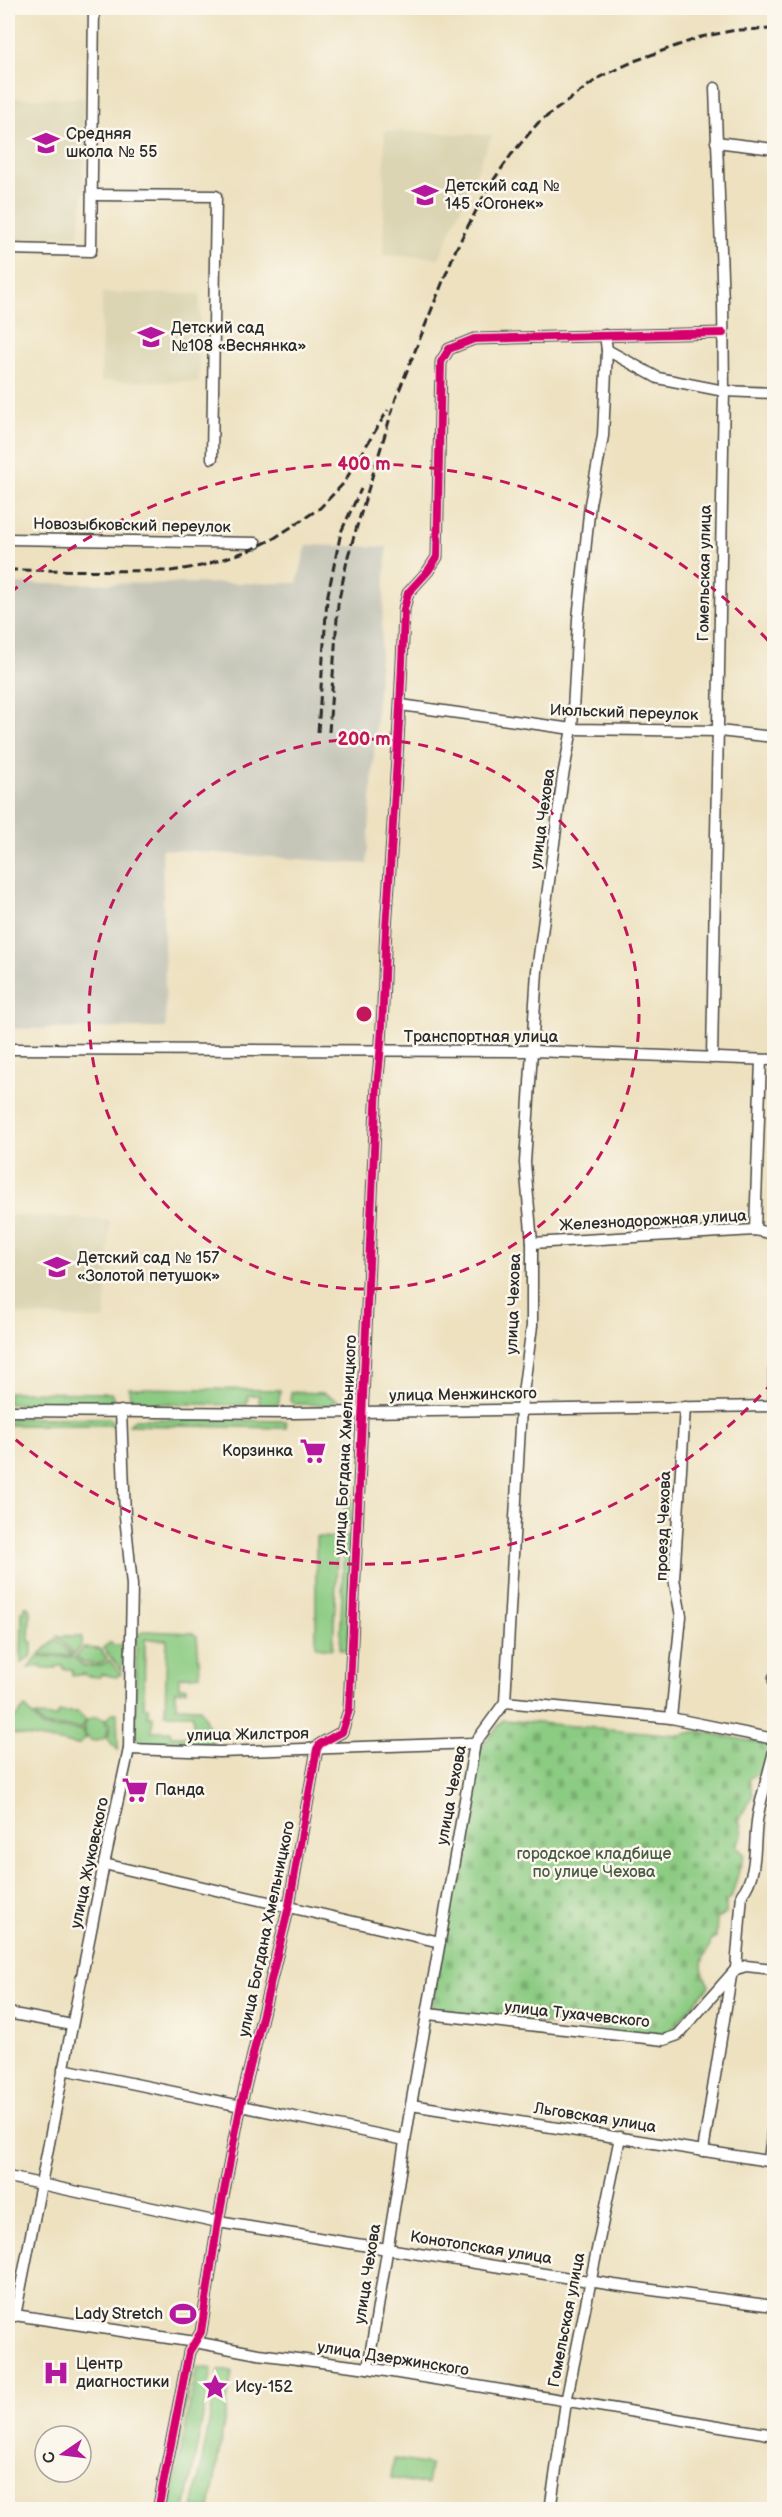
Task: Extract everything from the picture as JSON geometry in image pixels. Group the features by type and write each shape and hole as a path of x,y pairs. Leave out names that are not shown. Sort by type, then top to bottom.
{"street":[{"path":"8,249 91,251 94,8"},
{"name":"Гомельская улица","path":"712,1058 724,391 715,88"},
{"path":"716,142 774,149"},
{"path":"92,195 216,196 212,458"},
{"path":"605,335 723,333"},
{"name":"улица Чехова","path":"368,2368 405,2140 475,1743 505,1702 521,1408 532,1326 532,1243 525,1163 537,971 563,776 572,729 578,619 590,504 603,436 607,350 605,335"},
{"name":"улица Богдана Хмельницкого","path":"158,2510 189,2352 201,2332 218,2222 241,2104 289,1906 317,1749 320,1744 342,1732 349,1710 377,1084 381,1051 385,950 401,705 404,609 408,593 437,557 441,362 449,349 474,339 605,335"},
{"path":"607,350 658,378 724,391 774,393"},
{"name":"Новозыбковский переулок","path":"8,539 256,543"},
{"name":"Июльский переулок","path":"401,705 572,729 719,731 774,737"},
{"name":"Транспортная улица","path":"8,1049 533,1051 774,1060"},
{"path":"754,1230 760,1060"},
{"name":"Железнодорожная улица","path":"532,1243 754,1230 774,1234"},
{"path":"774,1370 774,1406"},
{"name":"улица Менжинского","path":"8,1411 361,1412 774,1406"},
{"name":"проезд Чехова","path":"671,1718 681,1616 675,1579 685,1407"},
{"name":"улица Жуковского","path":"11,2315 40,2185 129,1749 132,1585 125,1516 121,1411"},
{"path":"774,1677 774,1682"},
{"path":"505,1702 671,1718 774,1739"},
{"name":"улица Жилстроя","path":"129,1749 219,1752 475,1743"},
{"path":"703,2151 734,1972 742,1894 747,1887 752,1866 757,1817 774,1751"},
{"path":"104,1864 440,1942"},
{"path":"734,1972 746,1966 774,1969"},
{"name":"улица Тухачевского","path":"428,2014 664,2040 678,2035 734,1972"},
{"path":"8,2013 72,2025"},
{"path":"63,2069 241,2104 405,2140"},
{"name":"Льговская улица","path":"411,2105 772,2161"},
{"path":"772,2161 774,2114"},
{"name":"Гомельская улица","path":"549,2510 566,2402 620,2137"},
{"name":"Конотопская улица","path":"8,2177 218,2222 590,2281 774,2306"},
{"name":"улица Дзержинского","path":"11,2315 195,2342 258,2354 368,2368 774,2435"}],"shaded area":[{"name":"Средняя школа № 55","path":"8,98 85,98 84,188 79,235 40,236 39,244 8,244"},
{"name":"Детский сад № 145 «Огонек»","path":"385,131 492,135 439,258 383,255"},
{"name":"Детский сад №108 «Веснянка»","path":"102,293 200,294 199,382 101,381"},
{"path":"307,545 387,547 367,864 162,849 166,1028 8,1029 8,596 17,584 297,583"},
{"name":"Детский сад № 157 «Золотой петушок»","path":"8,1215 110,1220 105,1320 8,1314"},
{"path":"8,2065 18,2067 10,2107 8,2107"}],"green space":[{"path":"129,1388 280,1390 279,1402 276,1405 259,1405 259,1395 248,1395 247,1405 134,1403 130,1398"},
{"path":"8,1392 111,1393 114,1399 111,1404 8,1404"},
{"path":"291,1392 323,1393 337,1400 331,1405 294,1404 290,1401"},
{"path":"8,1418 109,1418 117,1425 8,1425"},
{"path":"135,1419 286,1421 286,1428 129,1425"},
{"path":"352,1437 351,1524 344,1528 348,1439"},
{"path":"344,1535 348,1535 352,1542 348,1650 340,1650"},
{"path":"316,1537 338,1538 333,1649 316,1647"},
{"path":"25,1606 28,1606 30,1611 29,1641 32,1642 32,1655 21,1663 22,1611 25,1611"},
{"path":"145,1631 192,1633 197,1636 200,1675 179,1677 179,1687 186,1687 186,1690 176,1691 176,1707 200,1708 213,1745 142,1744 136,1740 136,1638","holes":["145,1639 167,1640 165,1714 193,1714 193,1736 171,1736 170,1731 152,1731 153,1716 148,1716 148,1707 144,1707"]},
{"path":"57,1636 82,1636 82,1644 74,1654"},
{"path":"56,1639 72,1655 39,1655"},
{"path":"111,1642 113,1645 123,1645 122,1671 103,1648"},
{"path":"83,1648 100,1649 107,1658 100,1664 83,1663 76,1656"},
{"path":"37,1657 74,1657 83,1666 101,1666 109,1660 121,1674 116,1677 101,1674 100,1677 85,1674 72,1676 72,1669 63,1669 63,1666 28,1668"},
{"path":"25,1707 43,1728 82,1730 86,1738 78,1745 8,1733 8,1725"},
{"path":"59,1712 78,1712 86,1720 82,1728 44,1726 35,1716 57,1717"},
{"path":"113,1713 117,1713 118,1750 106,1738 109,1735 110,1724 105,1720"},
{"path":"96,1717 101,1718 107,1724 107,1734 101,1740 96,1741 91,1740 85,1734 84,1729 85,1724 91,1718"},
{"name":"городское кладбище по улице Чехова","path":"503,1720 679,1735 699,1731 771,1745 765,1768 749,1779 753,1795 739,1819 742,1835 736,1846 744,1854 731,1898 726,1900 726,1914 717,1918 716,1937 711,1940 702,1964 709,1986 666,2036 431,2011 479,1750"},
{"path":"190,2366 193,2366 166,2509 163,2510"},
{"path":"197,2367 212,2369 185,2509 170,2509"},
{"path":"219,2370 232,2372 210,2509 193,2509"},
{"path":"394,2459 430,2465 427,2485 391,2478"}],"railway":[{"path":"329,732 338,604 348,556 396,398 456,249 488,188 511,155 538,123 600,77 637,60 701,37 736,30 774,29"},
{"path":"8,570 171,571 201,566 248,551 273,539 320,508 343,484 388,410"},
{"path":"318,732 327,599 341,532 361,489"}],"cycle path":[{"path":"158,2510 189,2352 201,2332 218,2222 241,2104 289,1906 317,1749 320,1744 342,1732 349,1710 377,1084 399,729 404,609 408,593 437,557 441,362 449,349 474,339 723,333"}],"place":[{"name":"Средняя школа № 55","path":"46,143"},
{"name":"Детский сад № 145 «Огонек»","path":"425,195"},
{"name":"Детский сад №108 «Веснянка»","path":"151,337"},
{"name":"Детский сад № 157 «Золотой петушок»","path":"57,1267"},
{"name":"Корзинка","path":"313,1451"},
{"name":"Панда","path":"135,1790"},
{"name":"Lady Stretch","path":"183,2314"},
{"name":"Центр диагностики","path":"56,2373"},
{"name":"Ису-152","path":"215,2387"}]}
